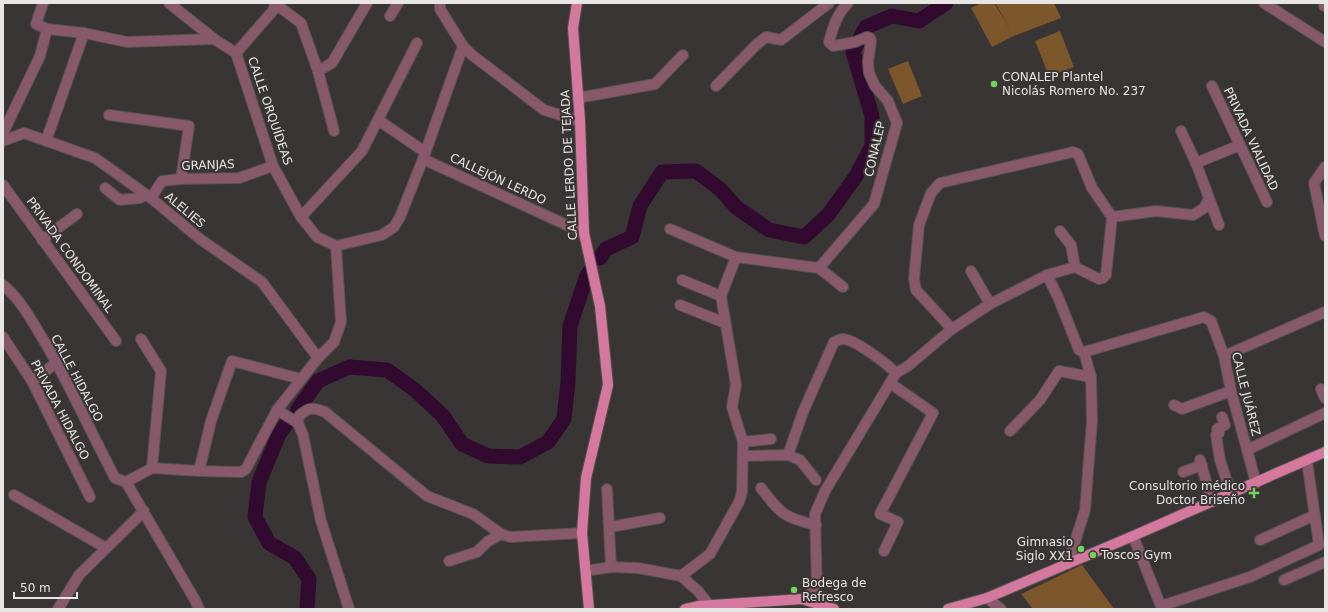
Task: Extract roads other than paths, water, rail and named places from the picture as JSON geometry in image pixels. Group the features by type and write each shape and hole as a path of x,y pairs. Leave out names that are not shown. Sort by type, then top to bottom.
{"main road":[{"name":"CALLE LERDO DE TEJADA","path":"577,3 573,28 580,121 584,233 600,306 608,385 586,478 582,533 589,609"},
{"path":"948,609 987,598 1231,494 1325,452"},
{"path":"685,609 698,606 739,606 802,599 834,609"}],"street":[{"path":"43,3 36,24 47,29 84,33 127,42 214,39"},
{"name":"CALLE ORQUÍDEAS","path":"169,3 214,39 236,53 273,166 301,217 317,237 336,246"},
{"path":"318,71 332,63 365,7 355,3"},
{"path":"390,16 398,3"},
{"path":"440,3 440,9 463,46 472,55 544,110 580,121"},
{"path":"716,86 757,44 766,37 781,40 829,3"},
{"name":"CONALEP","path":"819,268 874,204 897,123 888,101 875,86 869,73 868,62 871,41 870,38 867,37 855,42 832,46 829,42 833,26 842,10 848,3"},
{"path":"1264,3 1325,42"},
{"path":"236,53 276,4 301,23 318,71 334,131"},
{"path":"3,133 40,56 47,29"},
{"path":"46,141 84,33"},
{"path":"301,217 362,150 417,43"},
{"path":"199,609 126,482 152,468 241,472 246,469 277,410 318,358 334,342 341,322 336,246 382,235 394,227 400,217 463,46"},
{"path":"578,98 655,84 684,56"},
{"name":"PRIVADA VIALIDAD","path":"1212,86 1267,202"},
{"path":"109,115 189,126 181,179"},
{"name":"CALLEJÓN LERDO","path":"378,120 424,155 584,233"},
{"path":"1181,131 1196,163 1219,225"},
{"name":"ALELIES","path":"3,141 24,133 95,158 149,196 200,239 262,282 318,358"},
{"path":"1196,163 1240,145"},
{"path":"802,599 817,589 815,514 825,490 896,373 908,366 952,329 990,304 1047,275 1075,267 1099,279 1106,275 1112,217 1092,188 1078,154 1073,152 940,183 931,193 919,225 914,279 916,290 952,329"},
{"name":"GRANJAS","path":"149,196 162,181 181,179 239,178 273,166"},
{"path":"1325,167 1314,183 1325,236"},
{"path":"1314,183 1325,186"},
{"name":"PRIVADA CONDOMINAL","path":"3,185 116,341"},
{"path":"104,188 120,200 149,196"},
{"path":"1112,217 1156,211 1193,215 1204,208 1209,199"},
{"path":"42,240 77,214"},
{"path":"670,229 736,257 819,268 843,287"},
{"path":"1060,231 1071,245 1075,267"},
{"path":"681,576 710,554 739,502 742,492 744,456 743,442 732,407 736,385 721,296 736,257"},
{"path":"971,271 990,304"},
{"path":"1047,275 1058,297 1079,350 1084,352 1091,377 1092,421 1085,510 1068,564"},
{"path":"682,280 721,296"},
{"name":"CALLE HIDALGO","path":"3,285 9,289 33,322 56,363 115,478 126,482"},
{"path":"680,306 725,322"},
{"path":"1224,356 1325,312"},
{"name":"CALLE JUÁREZ","path":"1084,352 1204,318 1211,321 1224,356 1231,391 1256,483"},
{"name":"PRIVADA HIDALGO","path":"3,337 32,380 90,497"},
{"path":"141,339 161,371 152,468"},
{"path":"788,455 803,412 834,342 842,339 852,341 888,365 896,373"},
{"path":"199,471 211,421 232,361 301,379"},
{"path":"32,380 56,363"},
{"path":"1010,431 1040,400 1059,371 1091,377"},
{"path":"884,551 898,522 880,514 933,413 890,383"},
{"path":"1321,389 1325,398"},
{"path":"1174,405 1182,409 1231,391"},
{"path":"350,609 321,521 303,435 298,423 299,416 306,410 315,408 325,412 427,496 473,514 501,534 510,537 582,533"},
{"path":"277,410 298,423"},
{"path":"1247,450 1325,413"},
{"path":"1222,417 1225,425 1217,429 1219,433 1216,434 1220,460 1231,494"},
{"path":"743,442 770,439"},
{"path":"744,456 788,455 800,460 816,480"},
{"path":"1133,536 1161,608 1250,577 1320,545 1307,461"},
{"path":"1183,472 1201,463 1201,483 1212,502"},
{"path":"761,488 783,514 793,520 816,525"},
{"path":"607,489 611,567"},
{"path":"14,495 106,548"},
{"path":"58,609 80,575 144,511"},
{"path":"1260,540 1315,515"},
{"path":"610,527 660,518"},
{"path":"449,561 477,552 487,542 501,534"},
{"path":"1284,580 1325,562"},
{"path":"586,571 611,567 638,568 681,576 698,591 710,606"},
{"path":"987,598 1001,609"}],"waterway":[{"path":"860,38 866,27 892,16 919,21 946,3"},
{"path":"600,258 606,249 632,237 640,206 662,172 696,171 720,189 736,207 769,230 804,237 828,215 856,176 872,146 872,116 853,52 858,42"},
{"path":"298,409 318,381 349,367 387,370 415,390 443,416 462,444 488,456 520,457 548,442 564,419 568,382 570,326 586,278 590,271"},
{"path":"290,419 279,434 259,482 255,517 269,543 295,558 309,579 307,609"}],"place":[{"name":"CONALEP Plantel Nicolás Romero No. 237","path":"994,84"},
{"name":"Consultorio médico Doctor Briseño","path":"1254,493"},
{"name":"Gimnasio Siglo XX1","path":"1081,549"},
{"name":"Toscos Gym","path":"1093,555"},
{"name":"Bodega de Refresco","path":"794,590"}]}
